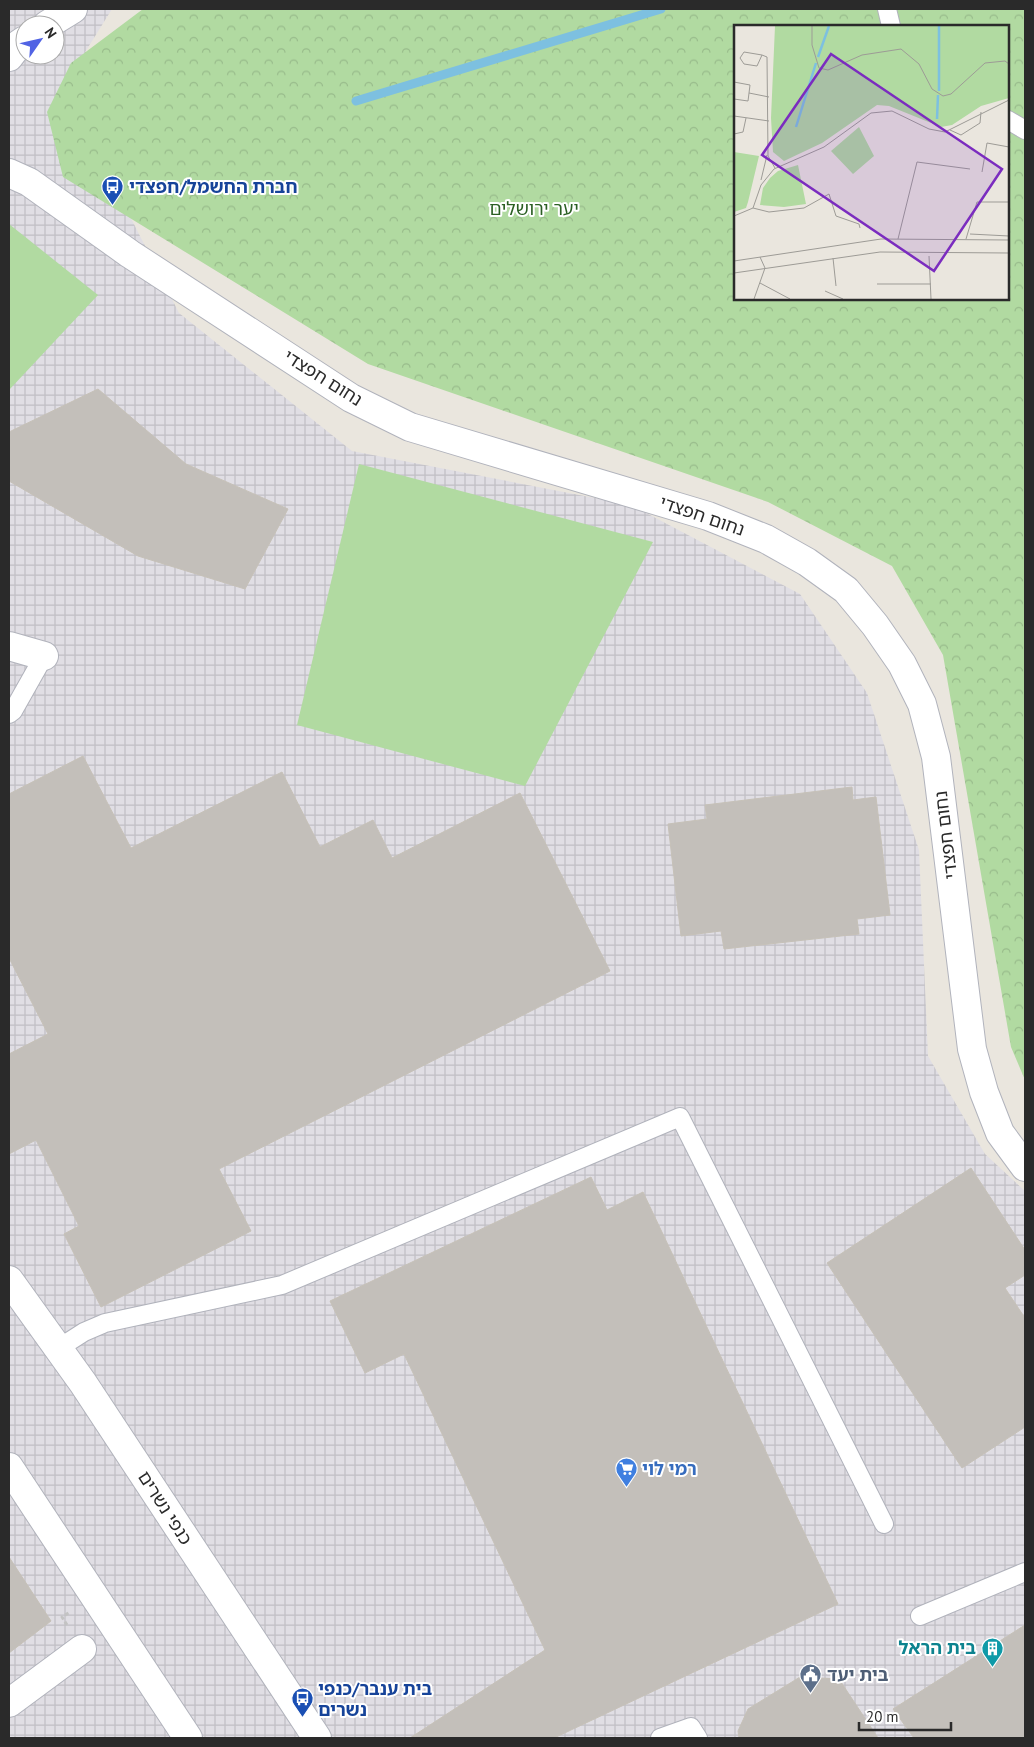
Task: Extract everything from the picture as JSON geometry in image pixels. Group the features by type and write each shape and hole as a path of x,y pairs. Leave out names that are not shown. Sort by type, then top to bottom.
{"street":[{"name":"נחום חפצדי","path":"9,172 30,182 130,254 351,398 410,427 708,516 766,539 807,562 846,590 886,640 902,664 922,704 936,757 972,1049 984,1092 1000,1133 1025,1166"},
{"path":"9,646 44,656"},
{"name":"כנפי נשרים","path":"9,1280 59,1348 317,1738"},
{"path":"9,1467 188,1738"},
{"path":"9,1703 82,1649"}],"lane":[{"path":"887,9 891,25"},
{"path":"1009,121 1025,130"},
{"path":"9,714 13,711 44,656"},
{"path":"59,1348 84,1332 105,1323 282,1285 680,1117 884,1524"},
{"path":"920,1616 1025,1572"},
{"path":"660,1738 691,1727 698,1738"}],"shaded area":[{"path":"9,9 112,9 64,86 179,313 352,451 631,505 800,594 867,693 919,850 928,1056 985,1154 1025,1191 1025,1738 9,1738"}],"green space":[{"name":"יער ירושלים","path":"143,9 1025,9 1025,1080 1011,1047 943,655 892,566 768,502 368,364 63,177 47,112 71,63"},
{"path":"9,224 98,295 9,390"},
{"path":"359,464 653,542 525,786 297,725"}],"building":[{"path":"98,389 186,464 288,509 245,589 138,556 9,481 9,432"},
{"path":"83,756 131,848 282,772 320,847 373,820 392,858 520,793 610,971 219,1169 251,1231 101,1307 64,1234 79,1226 36,1140 9,1154 9,1054 48,1034 9,958 9,794"},
{"path":"852,787 853,800 876,797 890,915 857,919 859,934 724,949 721,931 681,936 668,824 707,819 705,805"},
{"path":"971,1168 1025,1250 1025,1275 1005,1288 1025,1318 1025,1427 962,1468 827,1263"},
{"name":"רמי לוי","path":"591,1177 607,1210 643,1192 838,1604 554,1738 410,1738 545,1650 404,1354 365,1373 330,1301"},
{"path":"9,1557 51,1621 9,1653"},
{"name":"בית הראל","path":"1025,1625 1025,1738 914,1738 893,1709"},
{"name":"בית יעד","path":"800,1677 839,1679 878,1738 739,1738 738,1731 748,1709"}],"waterway":[{"path":"356,101 661,9"}],"place":[{"name":"חברת החשמל/חפצדי","path":"113,206"},
{"name":"רמי לוי","path":"626,1488"},
{"name":"בית הראל","path":"992,1667"},
{"name":"בית יעד","path":"811,1694"},
{"name":"בית ענבר/כנפי נשרים","path":"302,1718"}]}
